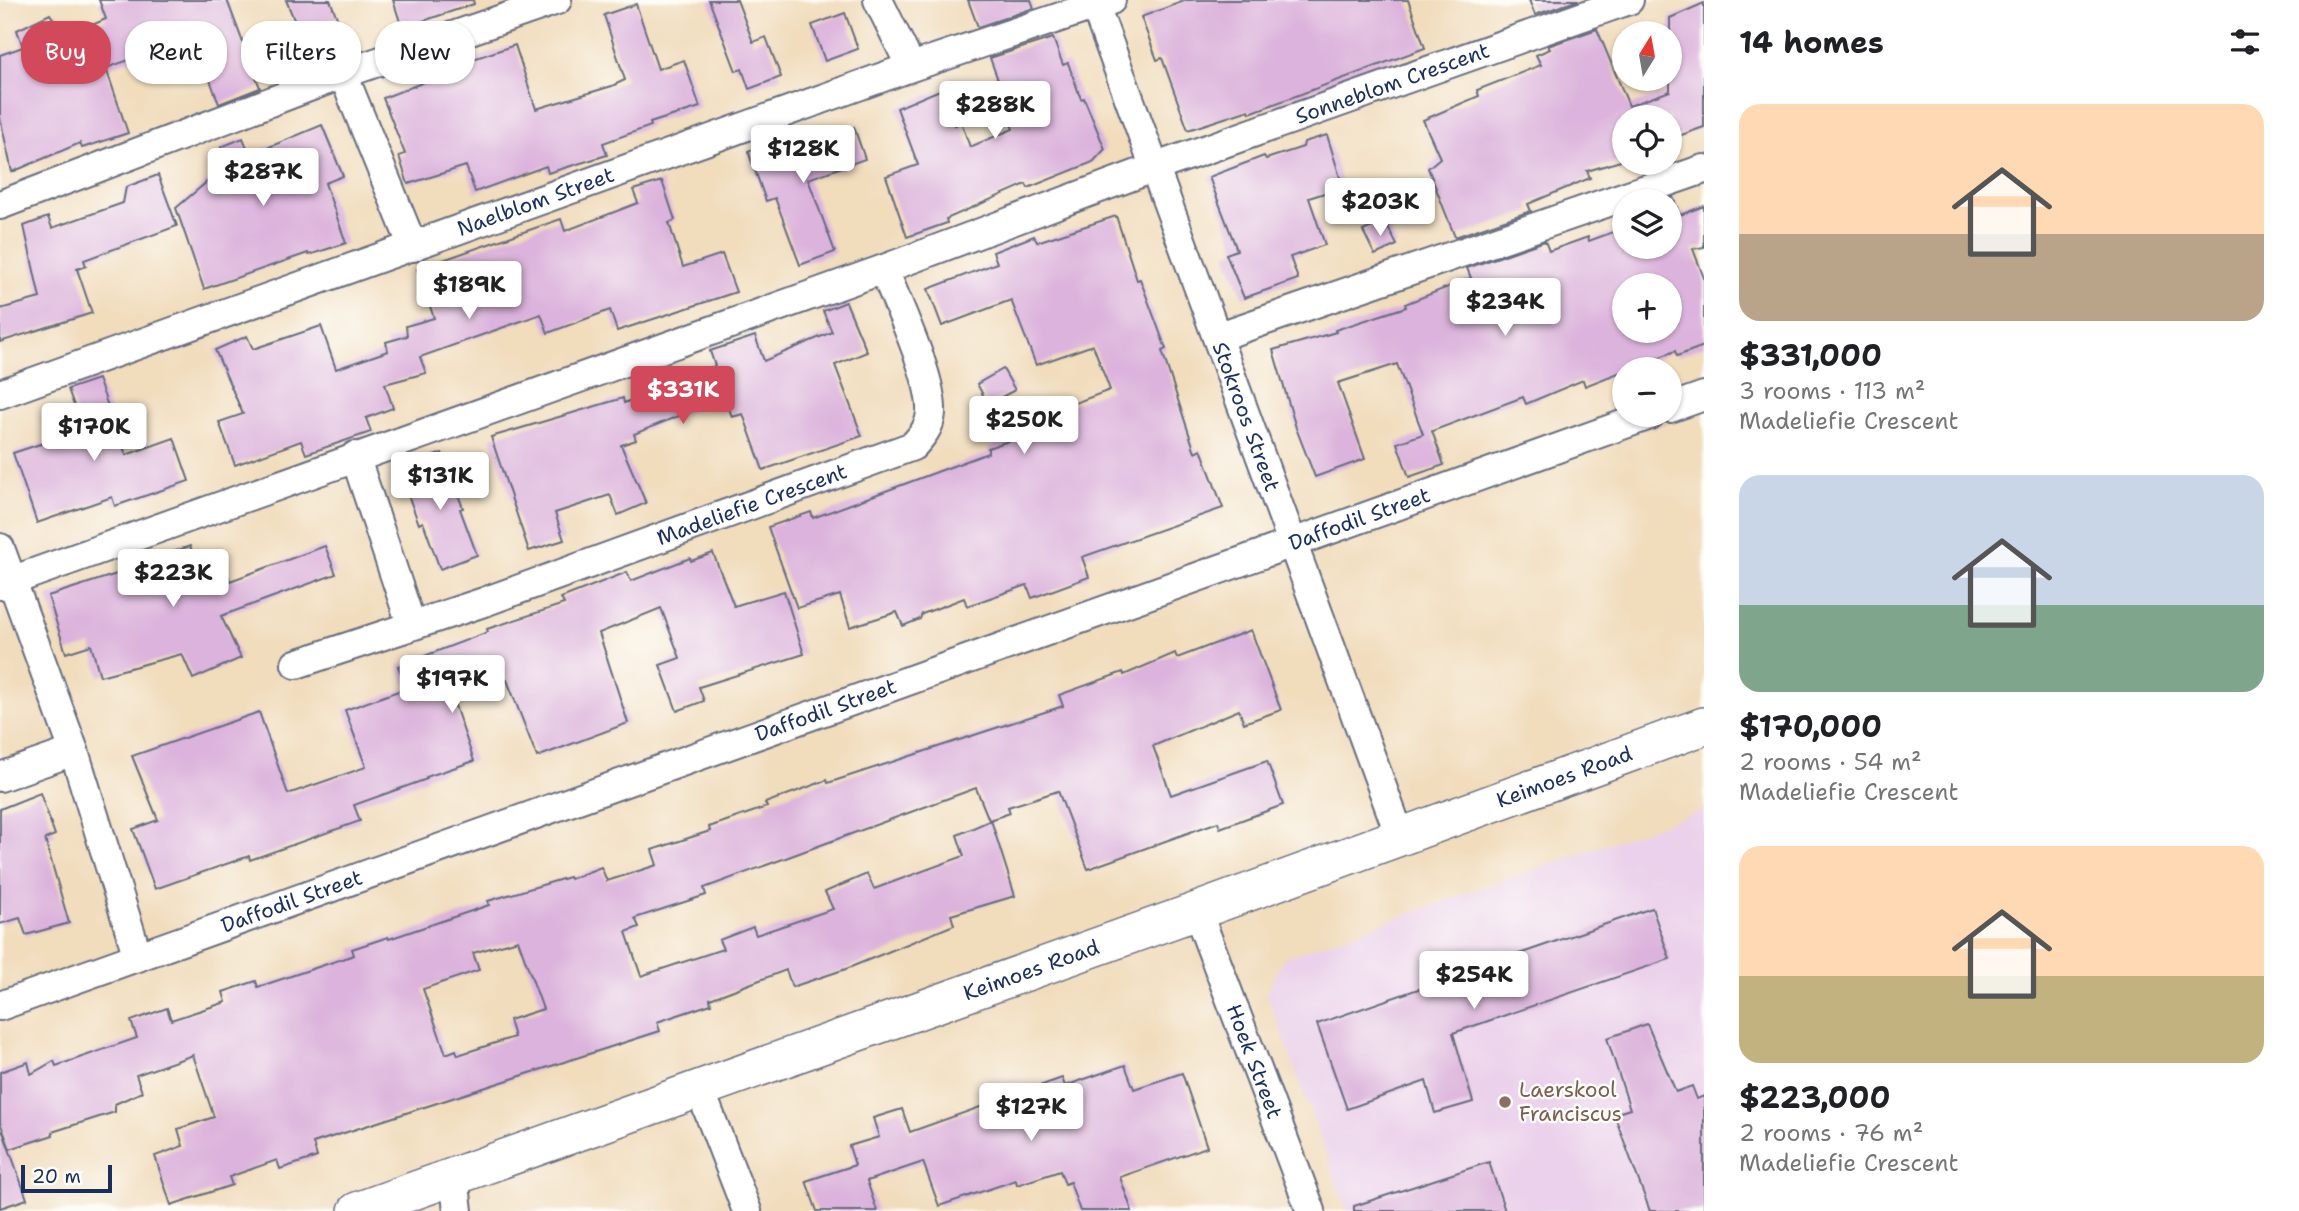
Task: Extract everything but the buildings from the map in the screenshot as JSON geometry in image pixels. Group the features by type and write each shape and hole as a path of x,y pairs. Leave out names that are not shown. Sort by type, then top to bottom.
{"street":[{"path":"361,68 557,0"},
{"path":"878,0 911,67"},
{"name":"Sonneblom Crescent","path":"1156,167 1629,0"},
{"name":"Naelblom Street","path":"0,394 911,67 1100,2"},
{"name":"Stokroos Street","path":"1100,2 1290,542 1400,836"},
{"path":"0,205 317,84"},
{"path":"347,84 413,247"},
{"path":"6,583 884,269 1156,167"},
{"path":"1217,337 1704,169"},
{"name":"Madeliefie Crescent","path":"296,664 484,602 914,446 926,431 931,413 928,381 884,269"},
{"path":"1682,404 1704,396"},
{"name":"Daffodil Street","path":"0,1006 1616,427"},
{"path":"355,456 411,624"},
{"path":"0,548 6,583 74,751 138,957"},
{"name":"Keimoes Road","path":"357,1211 456,1194 699,1087 1197,911 1704,726"},
{"path":"0,777 74,751"},
{"name":"Hoek Street","path":"1197,911 1311,1211"},
{"path":"699,1087 747,1211"}],"shaded area":[{"name":"Laerskool Franciscus","path":"1704,810 1704,1211 1347,1211 1267,993 1284,958"}],"place":[{"name":"Laerskool Franciscus","path":"1505,1102"}]}
